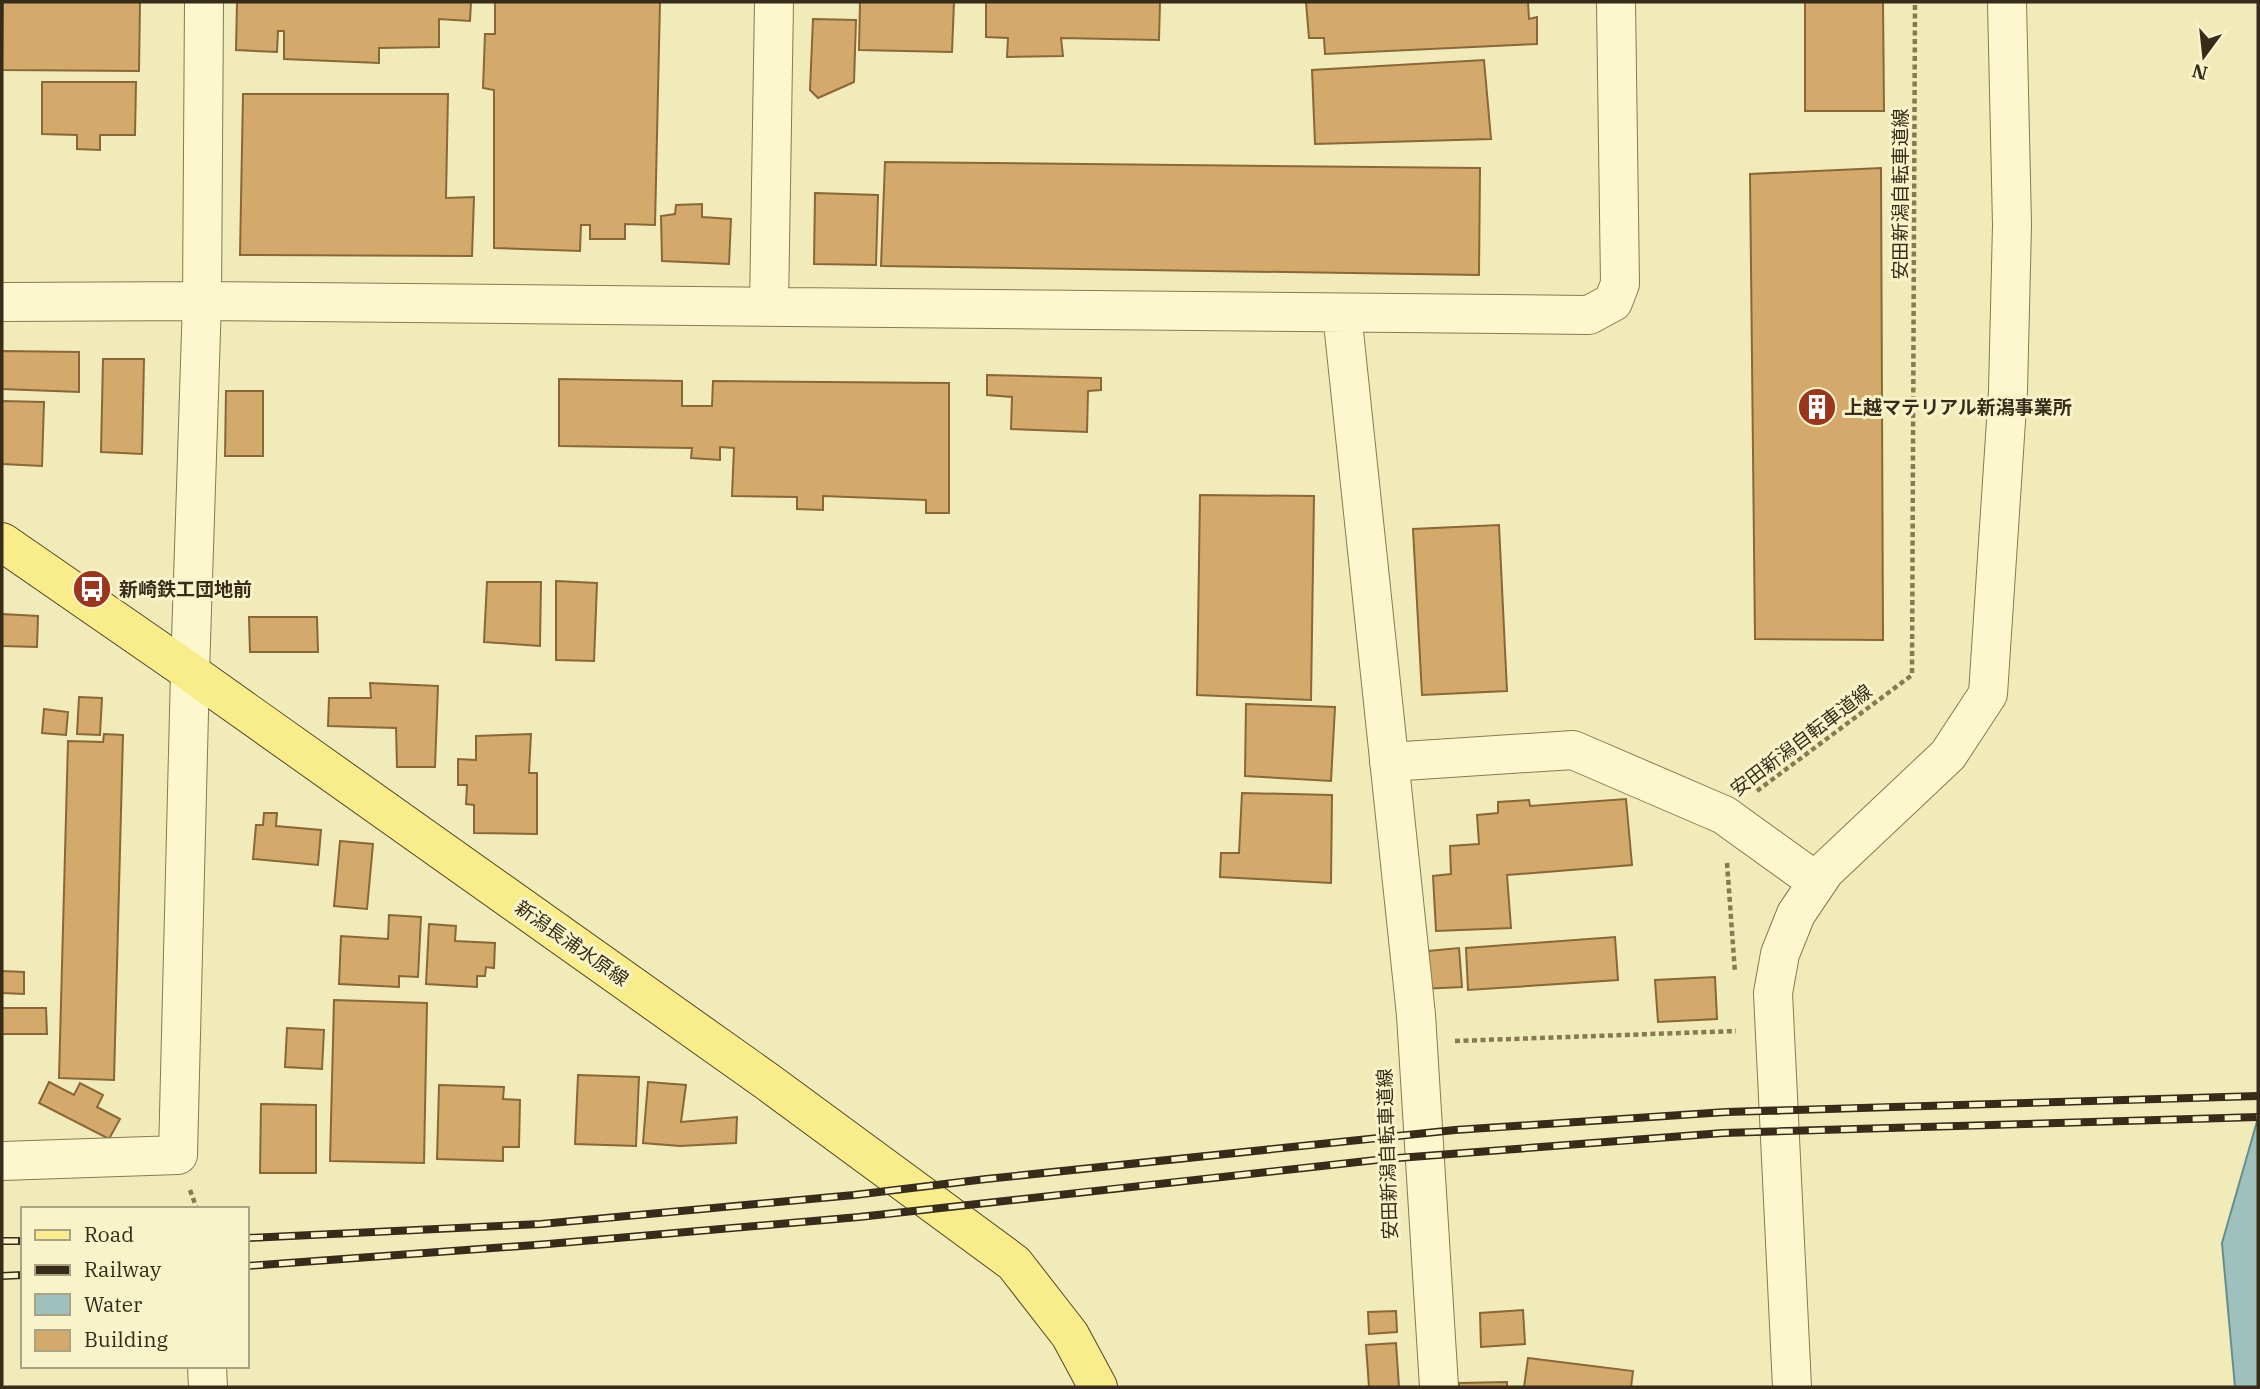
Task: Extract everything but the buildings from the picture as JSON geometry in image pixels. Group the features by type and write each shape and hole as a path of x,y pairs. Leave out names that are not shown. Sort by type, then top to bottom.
{"main road":[{"name":"新潟長浦水原線","path":"2,542 768,1082 1014,1263 1070,1335 1098,1387"}],"street":[{"path":"2,1161 178,1155 202,301 204,2"},
{"path":"769,307 774,2"},
{"path":"2,302 202,301 1588,315 1613,302 1620,284 1616,2"},
{"path":"1792,1387 1773,993 1780,954 1796,914 1825,871 1948,755 1988,694 2008,391 2012,225 2007,2"},
{"path":"1342,313 1416,1015 1439,1387"},
{"path":"1389,762 1573,750 1724,815 1817,882"},
{"path":"207,1368 208,1387"}],"path":[{"name":"安田新潟自転車道線","path":"1735,977 1724,815 1912,675 1915,2"},
{"path":"1451,1041 1739,1031"}],"water":[{"path":"2258,1118 2258,1387 2235,1387 2222,1243"}],"railway":[{"path":"248,1238 541,1224 854,1195 1455,1130 1726,1112 2258,1096"},
{"path":"248,1266 859,1217 1385,1159 1723,1133 2258,1117"},
{"path":"2,1241 21,1241"},
{"path":"2,1276 21,1275"}],"place":[{"name":"上越マテリアル新潟事業所","path":"1817,407"},
{"name":"新崎鉄工団地前","path":"92,589"}]}
